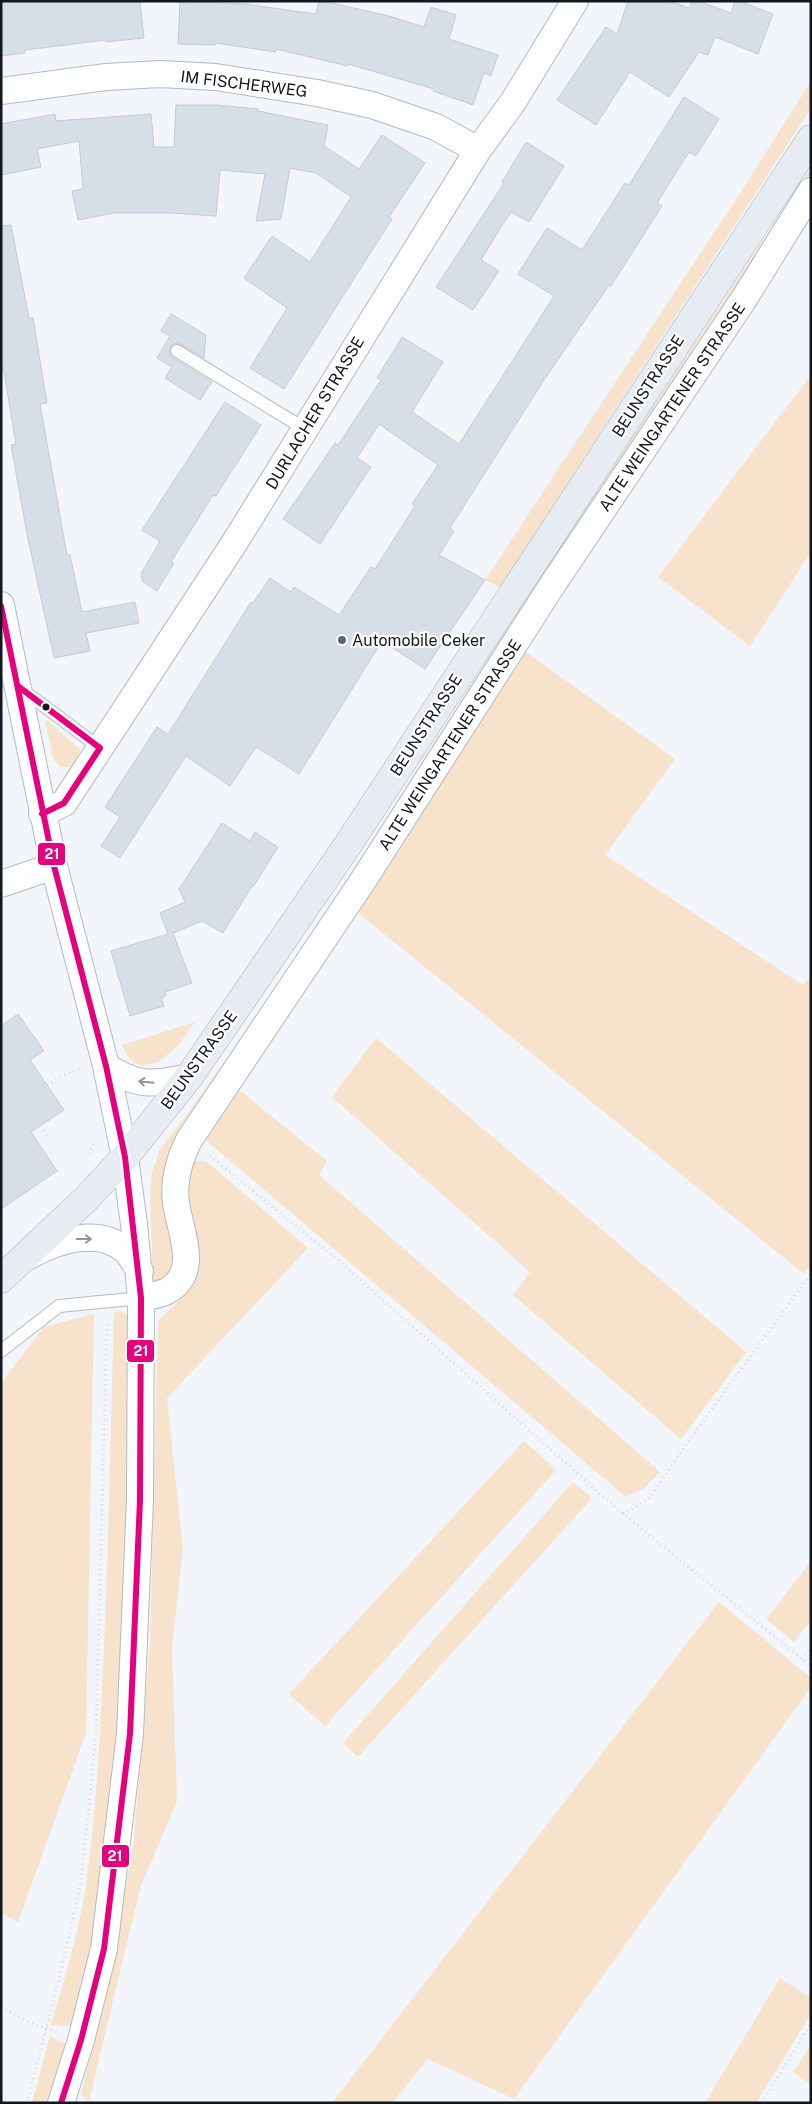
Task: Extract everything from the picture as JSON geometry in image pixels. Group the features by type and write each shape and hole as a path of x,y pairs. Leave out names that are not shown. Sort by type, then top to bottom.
{"main road":[{"name":"BEUNSTRASSE","path":"1,1279 86,1199 125,1157 189,1077 347,846 811,139"}],"street":[{"name":"DURLACHER STRASSE","path":"42,814 64,803 235,542 478,150 513,102 575,1"},
{"name":"IM FISCHERWEG","path":"1,91 115,77 160,74 216,77 317,92 372,106 436,127 478,150"},
{"name":"ALTE WEINGARTENER STRASSE","path":"141,1298 167,1292 179,1282 186,1268 187,1246 176,1202 175,1181 181,1156 189,1140 364,879 551,587 744,299 811,191"},
{"path":"1,605 19,687 42,814 105,1064 125,1157 140,1270 140,1500 130,1734 104,1949 81,2040 61,2103"},
{"path":"1,884 54,866"},
{"path":"105,1064 126,1079 138,1082 154,1083 189,1077"},
{"path":"22,1260 48,1246 67,1240 85,1238 108,1241 118,1246 126,1251 140,1270"}],"lane":[{"path":"178,351 305,429"},
{"path":"19,687 100,748"},
{"path":"1,1351 59,1306 141,1298"}],"path":[{"path":"1,1116 63,1075 105,1064"},
{"path":"6,1076 48,1136"},
{"path":"87,1158 94,1144 94,1135"},
{"path":"189,1140 234,1174 339,1261 623,1514 811,1666"},
{"path":"623,1514 650,1498 811,1274"},
{"path":"27,2103 80,1886 96,1734 108,1302"},
{"path":"802,1659 811,1647"},
{"path":"1,2007 33,2024 46,2028"},
{"path":"762,2103 811,2023"}],"shaded area":[{"path":"811,81 811,108 500,587 485,580 748,181"},
{"path":"811,168 811,184 181,1141 178,1263 159,1283 153,1281 150,1198 152,1173 159,1151 197,1101 292,965 537,582"},
{"path":"811,375 811,552 750,646 658,577"},
{"path":"523,650 675,759 605,855 803,985 811,976 811,1265 804,1274 357,912"},
{"path":"47,720 81,750 70,767 61,767 54,761 45,722"},
{"path":"195,1022 177,1047 158,1062 141,1066 130,1060 122,1045"},
{"path":"376,1038 746,1352 681,1439 513,1295 530,1272 332,1097"},
{"path":"238,1089 327,1161 319,1175 660,1472 644,1488 626,1497 201,1136"},
{"path":"192,1160 207,1162 308,1248 167,1398 183,1549 172,1647 177,1801 140,1888 89,2101 81,2096 100,2014 133,1848 150,1644 158,1321 181,1299 192,1285 198,1274 200,1260 199,1245 185,1188 186,1174"},
{"path":"121,1311 131,1316 129,1525 112,1809 102,1887 72,2026 51,2025 79,1921 86,1886 93,1821 105,1626 114,1313"},
{"path":"94,1314 86,1733 18,1922 1,1913 1,1383 44,1327"},
{"path":"524,1441 556,1470 325,1726 289,1694"},
{"path":"573,1482 592,1498 358,1757 343,1743"},
{"path":"811,1561 811,1620 794,1642 766,1619"},
{"path":"719,1602 811,1678 811,1687 514,2099 428,2059 392,2103 332,2103"},
{"path":"780,1978 811,1998 811,2014 756,2103 705,2103"},
{"path":"50,2036 66,2045 50,2103 32,2103"},
{"path":"811,2045 811,2084 793,2072"}],"building":[{"path":"1,1 140,1 144,38 106,42 106,40 25,50 25,53 1,56"},
{"path":"180,1 245,4 316,14 319,1 323,1 389,16 424,27 431,7 456,15 449,39 498,55 491,76 484,73 473,105 433,91 434,89 348,64 348,66 276,49 276,52 215,43 215,45 178,44"},
{"path":"628,1 669,1 689,8 692,1 698,1 731,13 735,1 739,1 773,14 758,54 715,37 708,55 699,52 669,97 630,72 596,125 557,100 606,27 617,34"},
{"path":"684,97 719,119 696,156 689,152 657,203 662,206 611,286 609,285 544,380 450,528 454,531 439,555 485,580 425,669 382,641 299,774 256,747 230,786 186,756 120,858 101,846 120,817 105,807 157,727 168,734 251,602 253,603 270,578 291,592 294,587 339,615 371,567 375,569 415,506 412,504 438,465 379,424 357,458 371,467 320,544 283,519 335,443 338,445 381,380 377,378 402,337 443,362 412,412 459,444 554,296 518,274 547,228 582,250 625,183 629,185"},
{"path":"176,105 217,105 258,109 258,111 328,125 324,146 359,169 382,135 425,163 389,217 392,219 284,389 250,368 287,308 244,278 272,236 310,262 351,197 316,173 290,168 281,219 256,221 265,174 220,170 216,216 170,213 114,213 78,220 72,191 83,189 79,141 37,149 41,167 1,175 1,124 55,114 56,121 151,114 154,147 174,147"},
{"path":"526,142 564,166 529,222 511,212 500,229 481,260 499,271 473,310 436,287 504,183 502,182"},
{"path":"11,225 29,318 33,318 47,403 40,404 67,555 70,555 82,612 135,602 139,623 86,633 90,651 54,658 27,534 11,445 16,444 1,354 1,226"},
{"path":"171,314 206,335 204,358 178,343 173,344 169,350 173,358 212,382 200,400 165,378 172,367 157,358 170,336 161,331"},
{"path":"225,402 261,425 216,496 213,495 171,562 174,563 157,591 143,582 141,574 160,541 142,530"},
{"path":"222,823 250,841 255,832 278,847 223,933 202,921 173,933 192,983 165,992 166,996 161,998 164,1006 130,1016 111,951 168,934 160,913 185,902 179,889"},
{"path":"18,1014 44,1051 30,1060 64,1110 31,1132 57,1171 1,1209 1,1026"}],"transit line":[{"name":"21","path":"1,606 54,866 106,1066 125,1157 141,1298 140,1500 130,1734 104,1949 81,2040 61,2103"},
{"name":"21","path":"19,687 100,748 64,803 42,814"}],"place":[{"name":"Automobile Ceker","path":"342,640"}]}
